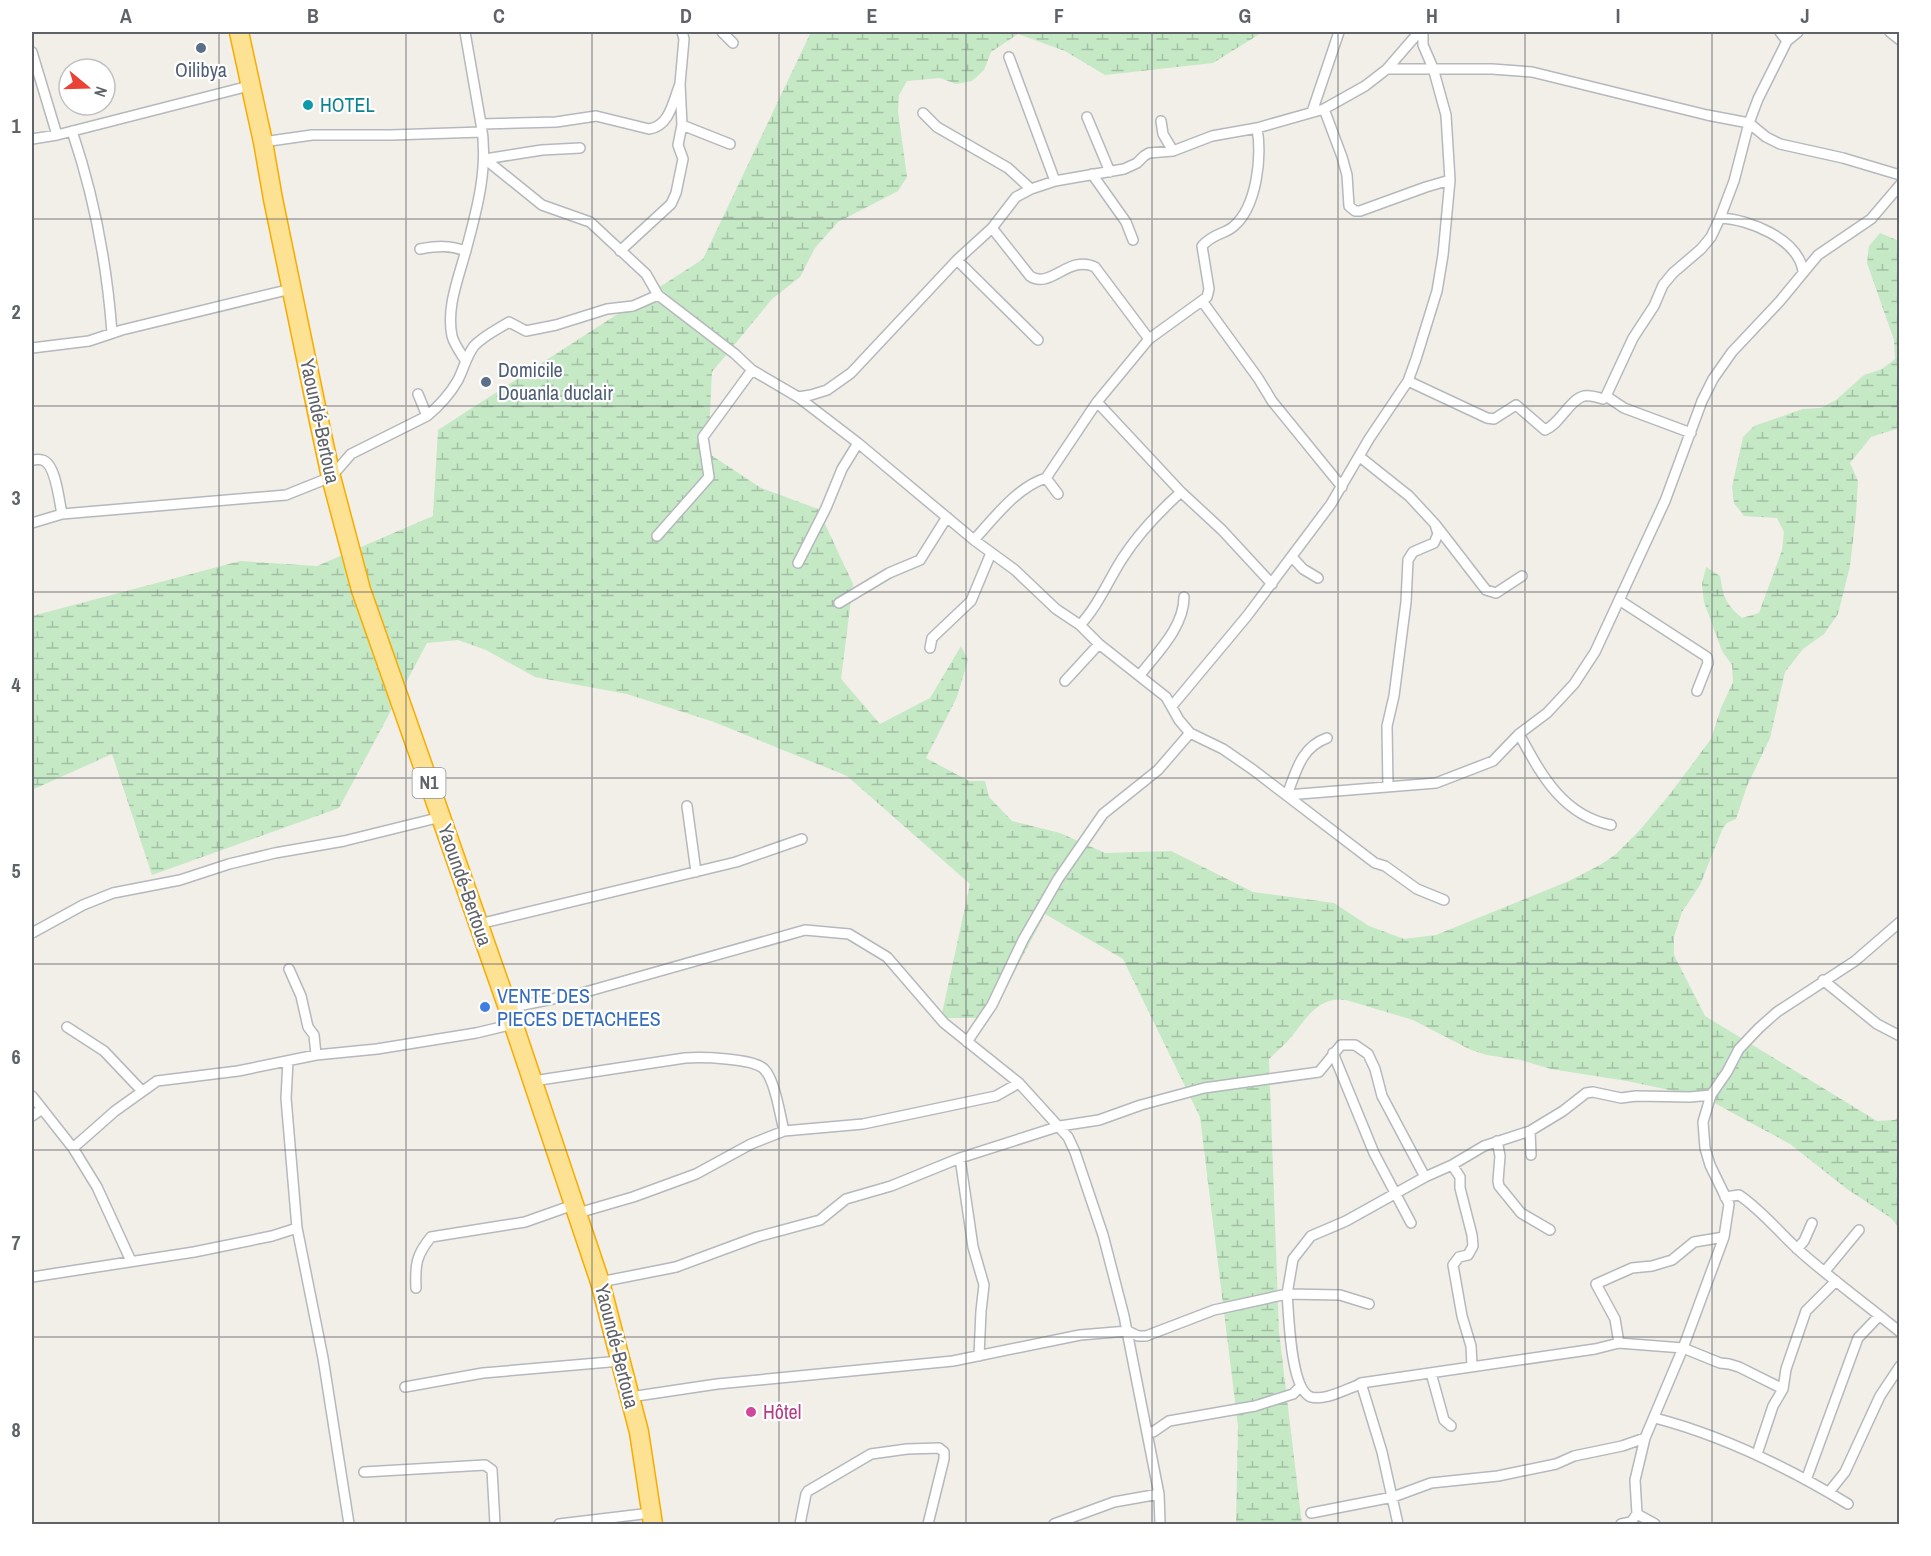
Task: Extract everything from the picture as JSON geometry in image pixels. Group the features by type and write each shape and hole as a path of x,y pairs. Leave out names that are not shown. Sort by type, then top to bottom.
{"highway":[{"name":"Yaoundé-Bertoua","path":"239,32 331,477 361,590 577,1208 600,1282 639,1432 652,1519"}],"street":[{"path":"465,32 482,128 485,159 452,310 453,339 465,360"},
{"path":"620,251 670,204 676,193 683,159 678,145 682,125 680,84 683,35 691,32"},
{"path":"722,32 733,43"},
{"path":"1312,112 1339,32"},
{"path":"1172,706 1293,558 1342,487 1369,439 1408,381 1437,291 1450,180 1446,115 1433,68 1423,45 1421,32"},
{"path":"798,397 827,390 851,373 957,260 992,228 1016,197 1055,181 1110,172 1137,163 1149,153 1173,151 1212,136 1257,128 1324,109 1365,86 1387,69 1421,32"},
{"path":"1780,32 1787,41"},
{"path":"1408,381 1486,418 1494,419 1516,405 1545,430 1552,426 1579,398 1586,395 1603,399 1633,338 1654,306 1663,285 1711,237 1734,181 1749,123 1758,99 1787,41 1798,32"},
{"path":"1890,32 1899,40"},
{"path":"32,52 57,135"},
{"path":"1008,57 1055,181"},
{"path":"1387,69 1492,69 1532,72 1707,115 1749,123 1766,137 1780,144 1843,158 1899,175"},
{"path":"263,142 312,135 391,135 556,122 596,116 649,129 656,128 664,122 680,84"},
{"path":"32,139 57,135 249,86"},
{"path":"1324,109 1347,175 1349,206 1355,211 1450,180"},
{"path":"923,113 937,128 1008,168 1031,189"},
{"path":"1087,117 1110,172"},
{"path":"1161,121 1163,134 1173,151"},
{"path":"682,125 730,144"},
{"path":"974,540 1005,506 1035,481 1046,478 1097,402 1149,339 1206,297 1209,289 1203,246 1210,237 1233,228 1243,215 1250,200 1259,160 1260,146 1257,128"},
{"path":"72,131 79,150 103,255 112,333"},
{"path":"485,159 542,150 580,148"},
{"path":"485,159 542,205 590,222 646,274 658,295 752,369 798,397 858,443 974,540 1016,570 1056,609 1080,625 1099,644 1166,697 1179,720 1190,733 1223,749 1375,863 1385,866 1417,889 1444,900"},
{"path":"1092,174 1126,222 1133,240"},
{"path":"1287,795 1436,783 1493,762 1519,734 1547,713 1574,684 1595,652 1665,501 1702,401 1713,379 1732,352 1774,308 1818,255 1871,219 1899,185"},
{"path":"1720,218 1735,218 1754,224 1781,239 1802,261 1803,271"},
{"path":"992,228 1030,276 1036,280 1043,280 1077,264 1086,263 1095,267 1149,339"},
{"path":"420,249 441,246 466,251"},
{"path":"957,260 1038,340"},
{"path":"32,346 89,341 112,333 291,289"},
{"path":"32,523 62,514 211,501 263,499 286,495 331,477 351,454 427,416 449,393 458,379 465,360 476,345 509,322 526,331 556,326 606,309 633,306 658,295"},
{"path":"1202,301 1272,401 1342,487"},
{"path":"657,536 709,477 703,437 752,369"},
{"path":"418,394 427,416"},
{"path":"1606,396 1624,408 1691,433"},
{"path":"1097,402 1181,492 1222,530 1272,584"},
{"path":"798,564 826,508 842,469 858,443"},
{"path":"1360,457 1409,496 1435,524 1486,590 1496,593 1522,576"},
{"path":"32,460 42,459 53,471 62,514"},
{"path":"1046,478 1058,494"},
{"path":"1080,625 1094,610 1102,591 1124,556 1163,509 1181,492"},
{"path":"839,603 889,573 920,560 947,517"},
{"path":"1388,787 1387,726 1394,696 1406,602 1408,560 1413,552 1434,543 1438,534 1435,524"},
{"path":"930,648 932,638 971,601 991,553"},
{"path":"1293,558 1303,569 1318,578"},
{"path":"1140,675 1171,635 1184,607 1184,597"},
{"path":"1619,600 1707,657 1708,663 1697,691"},
{"path":"1065,681 1099,644"},
{"path":"967,1042 992,1005 1023,940 1058,879 1103,814 1158,771 1190,733"},
{"path":"1519,734 1545,780 1558,796 1599,823 1611,825"},
{"path":"1287,795 1302,756 1318,742 1327,738"},
{"path":"687,806 696,872"},
{"path":"32,933 83,905 113,893 180,880 275,853 344,841 441,817"},
{"path":"478,924 736,862 802,839"},
{"path":"1621,1524 1631,1521 1637,1514 1635,1480 1645,1438 1683,1347 1724,1237 1729,1204 1705,1148 1703,1122 1711,1095 1739,1049 1759,1028 1777,1012 1855,961 1899,922"},
{"path":"73,1148 115,1111 157,1081 238,1071 316,1054 377,1049 476,1033 511,1016 582,993 805,930 849,934 887,957 944,1023 1019,1083 1068,1137 1104,1235 1128,1331 1159,1494 1160,1524"},
{"path":"289,969 301,996 308,1027 314,1035 316,1054"},
{"path":"1823,980 1877,1024 1899,1036"},
{"path":"68,1027 104,1051 142,1091"},
{"path":"600,1282 676,1267 757,1237 820,1220 846,1199 891,1186 960,1158 1060,1126 1099,1120 1140,1105 1204,1088 1319,1072 1341,1045 1356,1045 1368,1054 1382,1095 1425,1177"},
{"path":"1333,1053 1374,1153 1412,1222"},
{"path":"533,1081 702,1056 757,1064 765,1070 773,1089 784,1131"},
{"path":"288,1060 286,1098 297,1228 322,1358 349,1524"},
{"path":"417,1288 415,1264 422,1248 431,1237 525,1222 577,1208 633,1197 696,1174 751,1144 784,1131 863,1124 996,1096 1019,1083"},
{"path":"1711,1095 1621,1098 1593,1092 1586,1093 1563,1111 1530,1131 1484,1146 1346,1221 1311,1236 1293,1259 1287,1294 1295,1372 1300,1387 1306,1395 1320,1398 1361,1383 1472,1365 1595,1349 1619,1343 1683,1347 1720,1364 1739,1367 1784,1389"},
{"path":"32,1096 73,1148 97,1187 131,1261"},
{"path":"32,1116 42,1109"},
{"path":"1530,1131 1531,1155"},
{"path":"1497,1141 1500,1156 1497,1181 1499,1186 1521,1213 1550,1230"},
{"path":"960,1158 973,1247 984,1285 979,1356"},
{"path":"1452,1165 1460,1177 1460,1188 1473,1246 1468,1255 1459,1257 1453,1265 1462,1316 1471,1346 1472,1365"},
{"path":"1725,1197 1739,1195 1755,1206 1797,1249 1899,1332"},
{"path":"1797,1249 1804,1241 1812,1223"},
{"path":"32,1277 206,1250 272,1236 297,1228"},
{"path":"1825,1271 1859,1230"},
{"path":"1619,1343 1615,1319 1596,1284 1632,1268 1652,1266 1672,1260 1694,1242 1724,1237"},
{"path":"1757,1454 1773,1406 1784,1389 1786,1369 1806,1311 1836,1281"},
{"path":"630,1397 717,1384 953,1361 1080,1335 1128,1331 1138,1336 1146,1336 1214,1310 1287,1294 1341,1295 1369,1304"},
{"path":"1806,1480 1858,1338 1879,1316"},
{"path":"405,1387 483,1373 621,1361"},
{"path":"1829,1492 1845,1472 1880,1395 1899,1366"},
{"path":"1431,1373 1444,1420 1451,1426"},
{"path":"1361,1383 1376,1427 1398,1524"},
{"path":"1148,1432 1153,1432 1169,1421 1255,1406 1293,1394 1300,1387"},
{"path":"1655,1418 1690,1427 1757,1454 1848,1504"},
{"path":"1311,1513 1393,1497 1431,1483 1498,1476 1556,1464 1574,1456 1622,1446 1645,1438"},
{"path":"800,1524 808,1491 871,1454 907,1449 939,1448 944,1452 945,1458 928,1524"},
{"path":"364,1472 489,1466 492,1470 495,1524"},
{"path":"1054,1524 1113,1502 1159,1494"},
{"path":"1637,1514 1655,1524"},
{"path":"559,1524 652,1519"}],"green space":[{"path":"811,32 1225,32 1239,34 1263,32 1213,63 1105,75 1065,51 1018,34 991,52 984,70 972,81 956,84 940,78 907,81 899,95 898,111 907,177 898,191 838,222 815,248 800,277 772,299 712,372 708,453 761,488 818,509 853,584 841,679 880,724 930,698 961,646 968,660 957,697 926,758 969,781 985,781 989,797 1012,821 1060,833 1105,853 1171,851 1253,892 1334,903 1369,926 1404,939 1436,935 1569,881 1600,865 1615,855 1639,831 1711,739 1721,708 1733,682 1732,665 1722,651 1704,602 1702,584 1706,567 1720,576 1726,600 1742,618 1759,613 1782,550 1784,532 1777,518 1744,516 1734,503 1732,487 1743,437 1754,426 1803,409 1821,408 1836,400 1864,375 1882,369 1895,359 1894,340 1867,263 1869,246 1880,233 1899,241 1899,428 1871,437 1850,463 1858,481 1856,514 1850,566 1838,614 1824,634 1803,649 1785,672 1770,738 1747,786 1736,819 1727,823 1722,830 1700,885 1682,912 1674,937 1674,955 1705,1016 1877,1121 1895,1120 1899,1116 1899,1228 1891,1218 1847,1189 1790,1144 1694,1092 1674,1091 1487,1055 1471,1050 1413,1020 1346,1000 1327,1002 1312,1012 1287,1042 1269,1059 1279,1332 1302,1524 1236,1524 1238,1426 1200,1117 1123,959 1045,914 990,1018 941,1018 970,884 847,776 714,722 627,694 535,677 486,650 458,640 427,643 339,808 152,875 112,754 32,790 32,616 240,561 317,566 433,516 438,430 703,259"}],"place":[{"name":"Oilibya","path":"201,48"},
{"name":"HOTEL","path":"308,105"},
{"name":"Domicile Douanla duclair","path":"486,382"},
{"name":"VENTE DES PIECES DETACHEES","path":"485,1007"},
{"name":"Hôtel","path":"751,1412"}]}
